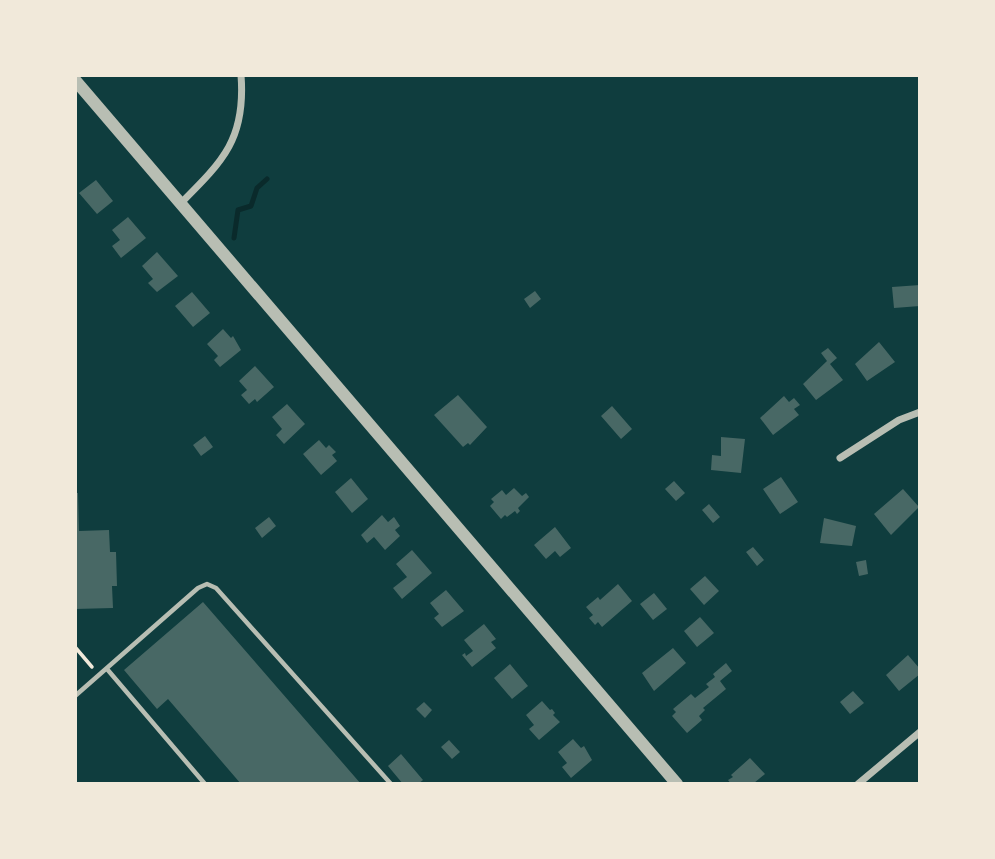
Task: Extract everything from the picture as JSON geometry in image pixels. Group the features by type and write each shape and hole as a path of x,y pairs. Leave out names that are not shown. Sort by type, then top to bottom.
{"street":[{"path":"180,204 214,170 227,152 243,107 241,75"},
{"path":"75,80 677,784"},
{"path":"840,458 899,420 920,412"},
{"path":"858,784 920,732"}],"lane":[{"path":"75,696 207,583 216,588 391,784"},
{"path":"107,669 205,784"}],"path":[{"path":"75,646 92,667"}],"building":[{"path":"96,180 113,201 97,214 79,193"},
{"path":"128,217 146,238 121,258 112,246 120,240 112,230"},
{"path":"157,252 178,276 157,292 148,283 153,279 142,266"},
{"path":"920,285 920,306 894,308 892,287"},
{"path":"535,291 541,299 530,308 524,299"},
{"path":"192,292 210,313 193,327 175,306"},
{"path":"223,329 231,338 233,336 241,350 220,367 214,360 218,356 207,344"},
{"path":"879,342 895,362 867,381 855,364"},
{"path":"828,348 837,358 830,364 843,380 816,400 803,384 827,361 821,353"},
{"path":"255,366 274,387 257,402 255,399 249,404 241,395 247,390 239,381"},
{"path":"458,395 487,427 470,445 468,443 463,447 434,415"},
{"path":"784,396 789,402 794,398 800,405 794,409 799,415 773,435 760,418"},
{"path":"287,404 305,424 284,444 276,435 282,429 272,417"},
{"path":"612,406 632,429 621,439 601,416"},
{"path":"205,436 213,447 201,456 193,445"},
{"path":"721,437 745,439 741,473 711,470 712,455 721,456"},
{"path":"319,440 326,448 329,445 336,452 332,455 337,461 321,475 303,454"},
{"path":"781,477 798,502 780,514 763,489"},
{"path":"351,478 368,499 352,513 335,492"},
{"path":"674,481 685,493 676,501 665,489"},
{"path":"514,488 522,496 526,493 529,497 518,508 520,511 517,514 515,511 501,519 490,506 494,502 491,499 502,490 506,495"},
{"path":"903,489 919,507 891,535 874,514"},
{"path":"75,493 78,493 79,531 109,530 110,552 116,552 117,586 112,586 113,608 75,609"},
{"path":"709,504 720,517 713,523 702,510"},
{"path":"382,515 388,522 394,517 400,526 395,530 400,536 385,550 374,537 367,543 361,535"},
{"path":"269,517 276,526 262,538 255,528"},
{"path":"824,518 856,526 852,546 820,543"},
{"path":"555,527 571,548 560,557 555,551 546,559 534,545"},
{"path":"753,547 764,560 757,566 746,552"},
{"path":"412,550 432,573 402,599 393,588 407,577 396,564"},
{"path":"866,560 868,574 859,576 856,562"},
{"path":"705,576 719,591 704,605 690,589"},
{"path":"618,584 632,601 602,627 598,622 595,625 589,618 593,615 586,607 598,597 600,600"},
{"path":"446,590 464,611 442,627 434,618 439,614 430,603"},
{"path":"654,593 667,609 653,620 640,604"},
{"path":"203,602 361,784 241,784 168,699 157,709 124,670"},
{"path":"700,617 714,633 697,647 684,631"},
{"path":"484,624 496,639 491,642 496,648 472,667 462,655 465,653 466,656 473,651 464,640"},
{"path":"673,648 686,663 654,691 642,673"},
{"path":"908,655 920,669 920,674 899,691 886,675"},
{"path":"726,663 732,671 720,681 726,689 703,708 705,710 699,716 702,720 687,733 672,716 676,712 673,709 691,694 695,698 709,687 706,684 715,677 713,674"},
{"path":"510,664 528,686 512,699 494,678"},
{"path":"853,691 864,703 850,714 840,702"},
{"path":"542,701 552,709 555,713 553,715 560,722 539,740 529,729 534,725 526,715"},
{"path":"424,702 432,710 425,718 416,709"},
{"path":"573,739 581,748 584,746 592,760 571,778 562,767 567,763 558,752"},
{"path":"449,740 460,752 452,759 441,747"},
{"path":"401,754 423,780 418,784 403,784 388,766"},
{"path":"750,758 765,774 754,783 731,784 728,780 733,777 731,775"}],"waterway":[{"path":"234,238 238,210 251,206 257,188 267,179"}]}
